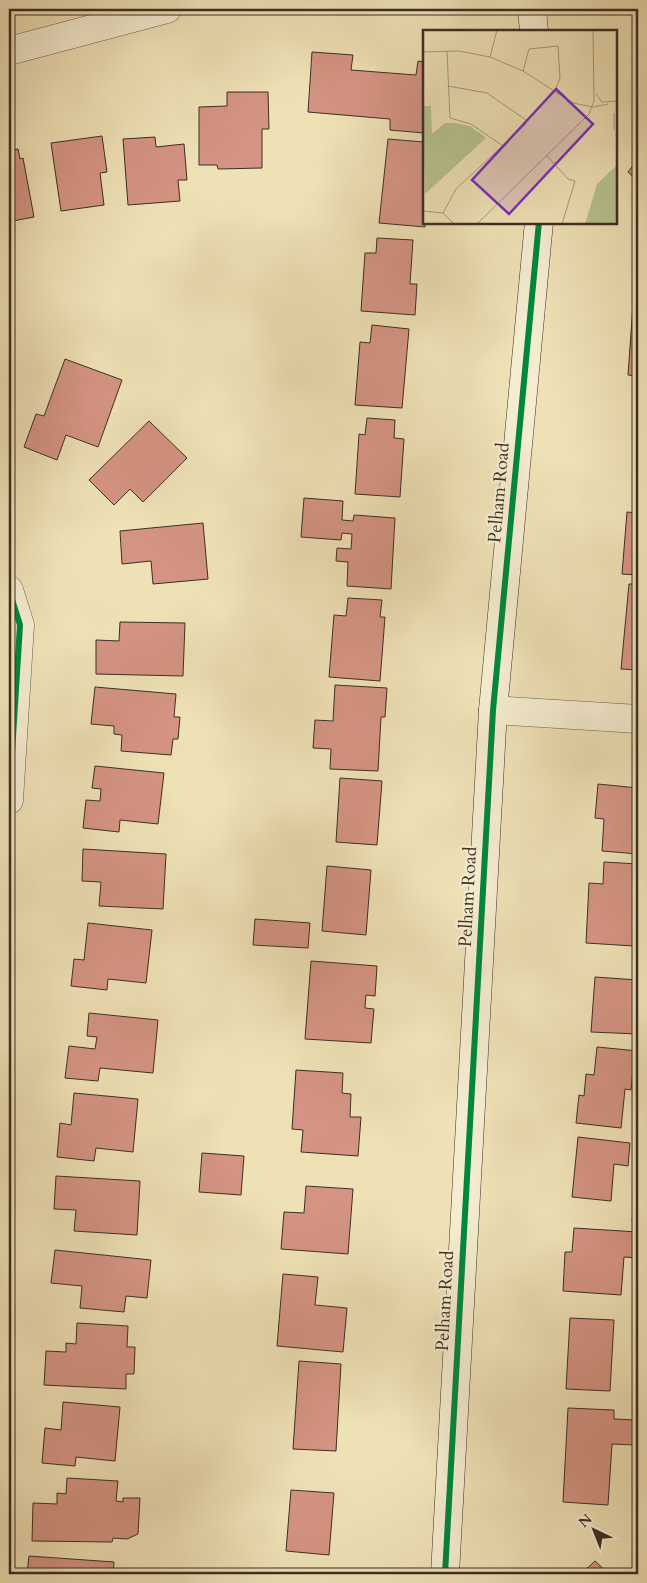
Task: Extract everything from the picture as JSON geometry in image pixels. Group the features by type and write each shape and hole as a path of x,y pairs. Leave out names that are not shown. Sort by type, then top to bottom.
{"main road":[{"path":"9,51 166,9"},
{"path":"532,9 534,30"},
{"name":"Pelham Road","path":"445,1574 493,710 539,224"},
{"path":"9,590 20,625 9,800"},
{"path":"493,710 638,719"}],"building":[{"path":"312,52 353,55 351,70 416,75 418,61 423,62 423,133 390,130 390,119 308,112"},
{"path":"227,92 268,92 269,129 262,129 262,168 218,169 217,165 199,165 199,107 227,106"},
{"path":"102,136 107,172 100,173 104,205 61,211 51,143"},
{"path":"155,137 156,147 184,144 187,180 178,180 180,201 128,205 123,139"},
{"path":"388,139 423,142 423,224 425,224 425,227 379,223"},
{"path":"18,149 20,159 23,158 34,217 13,221 15,230 9,231 9,151"},
{"path":"638,159 638,181 628,172"},
{"path":"377,238 413,240 410,284 417,284 415,315 361,311 365,253 376,253"},
{"path":"633,305 638,305 638,376 628,375"},
{"path":"372,325 409,329 402,408 355,405 360,342 370,343"},
{"path":"65,359 122,380 98,447 66,435 57,460 24,447 36,414 44,416"},
{"path":"367,418 395,420 394,438 404,439 400,497 355,494 359,434 365,435"},
{"path":"149,421 187,458 143,502 130,489 114,505 89,480"},
{"path":"304,498 343,501 342,520 353,521 354,515 395,518 391,589 347,586 348,562 336,561 337,548 351,549 352,534 342,533 341,540 301,537"},
{"path":"627,512 638,513 638,575 622,574"},
{"path":"203,523 208,579 153,584 151,561 122,564 120,531"},
{"path":"629,584 638,584 638,670 621,669"},
{"path":"348,598 382,600 380,617 385,617 380,681 329,677 334,615 346,616"},
{"path":"120,622 185,623 183,676 96,674 96,640 119,641"},
{"path":"335,685 387,688 385,717 381,717 378,771 330,769 331,749 313,748 315,720 333,721"},
{"path":"95,687 176,694 174,717 180,717 178,739 173,739 171,755 121,751 122,735 114,734 114,726 91,724"},
{"path":"95,766 164,773 158,824 120,820 119,832 83,828 86,800 100,801 101,789 92,788"},
{"path":"340,778 382,781 377,845 336,842"},
{"path":"598,784 638,788 638,854 602,851 604,819 595,818"},
{"path":"83,849 166,854 163,909 99,906 101,882 82,881"},
{"path":"604,862 638,864 634,946 586,943 589,883 603,884"},
{"path":"327,866 371,870 366,935 322,931"},
{"path":"255,919 310,923 308,948 253,945"},
{"path":"88,923 152,930 146,983 108,979 107,990 71,986 74,959 84,960"},
{"path":"311,961 377,966 375,996 366,995 365,1008 374,1009 371,1043 305,1039"},
{"path":"595,977 638,980 638,1034 591,1032"},
{"path":"89,1013 158,1020 153,1073 100,1068 98,1081 65,1078 69,1046 95,1049 97,1037 87,1036"},
{"path":"597,1047 638,1051 638,1071 633,1071 631,1090 625,1089 621,1128 576,1123 579,1095 584,1096 586,1074 594,1075"},
{"path":"296,1070 343,1073 342,1093 351,1094 350,1117 361,1117 358,1156 301,1152 303,1130 292,1129"},
{"path":"74,1093 138,1099 133,1152 96,1148 94,1161 57,1157 60,1123 71,1125"},
{"path":"578,1137 630,1143 628,1166 614,1164 611,1201 572,1197"},
{"path":"202,1153 244,1156 241,1195 199,1192"},
{"path":"56,1176 140,1181 137,1235 74,1231 76,1210 54,1209"},
{"path":"636,1185 638,1185 638,1223 632,1222"},
{"path":"306,1186 353,1189 348,1254 281,1249 284,1212 304,1213"},
{"path":"574,1228 638,1232 638,1258 624,1257 621,1295 563,1291 565,1252 572,1252"},
{"path":"55,1250 151,1260 147,1298 126,1296 124,1312 80,1308 82,1286 51,1283"},
{"path":"283,1274 318,1277 315,1305 347,1308 343,1352 277,1346"},
{"path":"570,1318 614,1320 610,1391 566,1389"},
{"path":"77,1323 128,1326 127,1347 135,1347 134,1374 126,1374 126,1389 44,1385 46,1351 66,1352 66,1343 76,1344"},
{"path":"299,1361 341,1364 336,1451 293,1449"},
{"path":"63,1402 120,1407 115,1461 76,1457 75,1466 42,1463 45,1428 61,1430"},
{"path":"568,1408 614,1410 614,1419 636,1420 635,1445 612,1444 608,1505 563,1502"},
{"path":"67,1478 118,1481 116,1501 123,1502 123,1498 140,1498 138,1534 127,1539 113,1538 112,1542 32,1541 33,1503 57,1504 57,1493 66,1494"},
{"path":"291,1490 334,1493 329,1555 286,1551"},
{"path":"29,1556 114,1562 113,1574 27,1574"},
{"path":"595,1561 609,1574 581,1574"}],"cycle path":[{"path":"445,1574 493,710 539,224"},
{"path":"9,590 20,625 9,800"}]}
